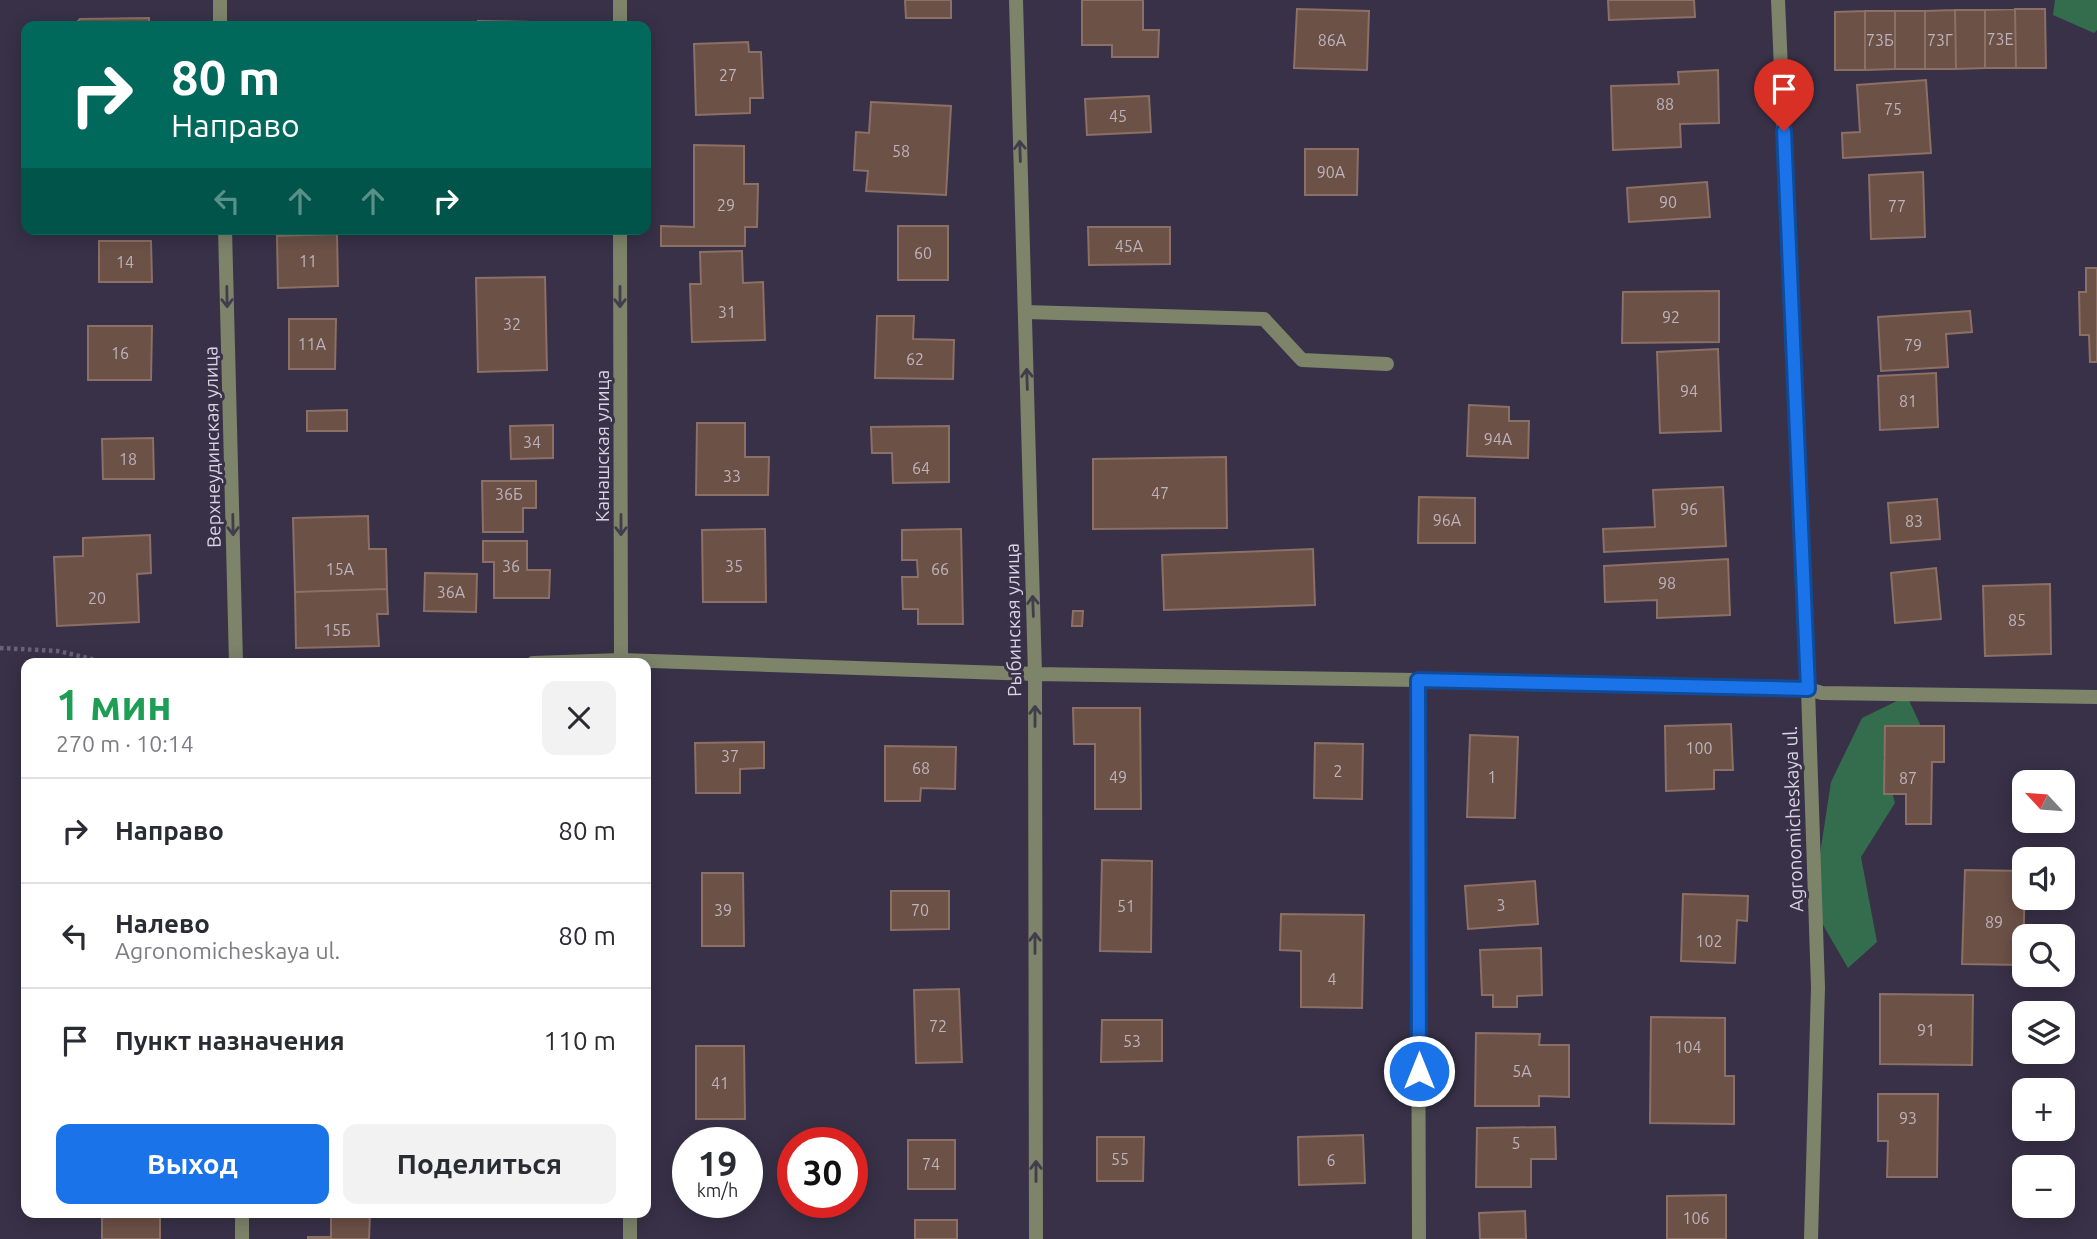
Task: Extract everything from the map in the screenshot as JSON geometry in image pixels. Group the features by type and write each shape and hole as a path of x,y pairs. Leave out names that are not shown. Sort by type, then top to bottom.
{"street":[{"path":"220,0 220,21"},
{"path":"620,0 620,21"},
{"name":"Рыбинская улица","path":"1016,0 1035,674 1036,1239"},
{"name":"Agronomicheskaya ul.","path":"1778,0 1818,987 1811,1239"},
{"name":"Верхнеудинская улица","path":"225,235 236,658"},
{"name":"Канашская улица","path":"620,235 621,658"},
{"path":"1025,313 1264,319 1302,360 1387,364"},
{"path":"651,663 1035,674 1808,689 1822,693 2097,697"},
{"path":"1418,680 1419,1239"},
{"path":"242,1218 242,1239"},
{"path":"630,1218 630,1239"}],"path":[{"path":"0,648 58,651 88,658"}],"green space":[{"path":"2055,0 2097,0 2097,30 2094,33 2053,15"},
{"path":"1907,696 1926,737 1883,757 1895,803 1861,857 1877,942 1848,968 1812,906 1831,782 1862,718"}],"building":[{"path":"905,0 951,0 951,18 906,18"},
{"path":"1082,0 1143,0 1143,30 1159,30 1158,57 1112,57 1112,45 1082,45"},
{"path":"1608,0 1694,0 1695,17 1609,20"},
{"path":"1297,9 1369,11 1367,70 1294,68"},
{"path":"2015,9 2016,68 1985,68 1985,10"},
{"path":"2015,9 2045,9 2046,68 2016,68"},
{"path":"1955,10 1956,69 1925,69 1925,11"},
{"path":"1955,10 1985,10 1985,68 1956,69"},
{"path":"1865,11 1865,70 1835,70 1835,12"},
{"path":"1865,11 1895,11 1895,69 1865,70"},
{"path":"1895,11 1925,11 1925,69 1895,69"},
{"path":"149,18 149,21 78,21"},
{"path":"748,42 749,52 761,52 763,98 750,98 750,113 696,115 694,44"},
{"path":"1718,70 1719,123 1680,124 1681,147 1613,150 1611,86 1679,84 1678,72"},
{"path":"1926,80 1931,153 1843,158 1842,133 1860,132 1857,85"},
{"path":"1149,96 1151,132 1087,135 1085,99"},
{"path":"871,102 951,106 946,195 866,191 868,171 854,170 856,132 869,133"},
{"path":"694,145 744,146 744,184 758,184 757,227 745,227 745,246 661,246 661,226 694,227"},
{"path":"1305,149 1358,149 1357,195 1305,195"},
{"path":"1923,172 1925,237 1871,239 1869,175"},
{"path":"1707,182 1710,217 1629,222 1627,188"},
{"path":"898,226 948,226 948,280 898,280"},
{"path":"1088,227 1170,227 1170,264 1089,265"},
{"path":"337,235 338,286 278,288 277,236"},
{"path":"99,241 151,241 152,282 99,282"},
{"path":"742,251 743,283 763,282 765,340 692,342 690,284 701,284 700,252"},
{"path":"2086,268 2097,268 2097,362 2090,362 2089,335 2080,335 2079,292 2086,292"},
{"path":"545,277 547,370 478,372 476,278"},
{"path":"1719,291 1719,342 1622,343 1623,292"},
{"path":"1970,311 1972,332 1946,334 1948,367 1881,371 1878,317"},
{"path":"877,316 914,316 913,339 954,340 953,379 875,378"},
{"path":"289,319 336,319 335,369 289,369"},
{"path":"88,326 152,326 151,380 88,380"},
{"path":"1718,349 1721,431 1660,433 1657,352"},
{"path":"1936,373 1938,427 1880,430 1878,376"},
{"path":"1469,405 1509,407 1509,421 1529,421 1528,458 1467,456"},
{"path":"347,410 347,431 307,431 307,411"},
{"path":"697,423 745,423 745,457 769,457 768,495 696,495"},
{"path":"553,425 553,458 511,459 510,426"},
{"path":"949,426 949,482 893,483 892,453 872,453 871,427"},
{"path":"153,438 154,479 103,479 102,439"},
{"path":"1226,457 1227,528 1093,529 1093,459"},
{"path":"482,481 536,481 536,508 523,508 523,532 483,532"},
{"path":"1723,487 1726,546 1604,552 1603,529 1655,527 1653,490"},
{"path":"1419,497 1475,498 1475,543 1418,543"},
{"path":"1937,499 1940,539 1891,543 1888,503"},
{"path":"368,516 369,549 386,549 387,589 295,592 293,518"},
{"path":"765,529 766,602 703,602 702,530"},
{"path":"961,529 963,624 918,624 918,609 903,609 902,577 918,577 917,560 902,560 902,530"},
{"path":"150,535 151,573 137,574 139,622 57,626 54,557 83,556 83,538"},
{"path":"483,541 527,541 527,570 550,570 549,598 494,598 494,562 483,562"},
{"path":"1313,549 1315,605 1164,610 1162,555"},
{"path":"1728,559 1730,615 1657,618 1657,600 1605,602 1604,566"},
{"path":"1936,568 1941,619 1895,623 1891,573"},
{"path":"425,573 477,574 476,612 424,611"},
{"path":"2050,584 2051,654 1985,656 1983,586"},
{"path":"387,589 388,614 377,614 379,646 296,648 295,592"},
{"path":"1073,611 1083,611 1082,626 1072,626"},
{"path":"1073,708 1140,708 1141,809 1095,809 1095,744 1074,744"},
{"path":"1731,724 1733,770 1714,770 1714,789 1666,791 1665,726"},
{"path":"1885,726 1944,726 1944,762 1932,762 1931,824 1906,824 1906,794 1884,794"},
{"path":"1470,735 1518,737 1515,818 1467,817"},
{"path":"764,742 764,768 740,769 740,793 696,793 695,743"},
{"path":"1315,743 1363,744 1362,799 1314,798"},
{"path":"885,746 956,747 955,789 921,788 920,801 885,801"},
{"path":"1102,860 1152,861 1151,952 1100,951"},
{"path":"1965,870 2012,871 2012,910 2024,910 2024,924 2012,924 2012,965 1962,964"},
{"path":"702,873 743,873 744,946 702,946"},
{"path":"1535,881 1538,924 1468,929 1465,886"},
{"path":"891,891 949,891 949,929 891,930"},
{"path":"1683,894 1748,896 1747,921 1737,920 1735,963 1681,961"},
{"path":"1281,914 1364,915 1362,1008 1301,1007 1301,951 1280,950"},
{"path":"1541,948 1542,995 1517,996 1517,1007 1493,1007 1493,995 1482,995 1480,950"},
{"path":"959,989 962,1062 916,1063 914,990"},
{"path":"1880,994 1973,995 1972,1065 1880,1064"},
{"path":"1651,1017 1725,1018 1725,1076 1734,1076 1734,1124 1650,1123"},
{"path":"1102,1020 1162,1020 1162,1061 1101,1062"},
{"path":"1476,1033 1540,1034 1539,1045 1569,1045 1569,1097 1539,1096 1539,1106 1475,1106"},
{"path":"696,1046 744,1046 745,1119 696,1119"},
{"path":"1878,1094 1938,1094 1937,1177 1887,1177 1888,1141 1878,1141"},
{"path":"1555,1127 1556,1159 1531,1159 1531,1187 1476,1187 1477,1128"},
{"path":"1363,1135 1365,1183 1299,1185 1298,1137"},
{"path":"1097,1137 1144,1137 1143,1181 1097,1181"},
{"path":"908,1140 955,1140 955,1189 908,1189"},
{"path":"1726,1195 1726,1239 1667,1239 1667,1196"},
{"path":"1525,1211 1526,1239 1480,1239 1479,1213"},
{"path":"102,1218 160,1218 160,1239 102,1239"},
{"path":"331,1218 370,1218 369,1239 308,1239 331,1237"},
{"path":"915,1220 957,1220 957,1239 915,1239"}],"route":[{"path":"1419,1071 1418,680 1808,689 1784,131"}]}
